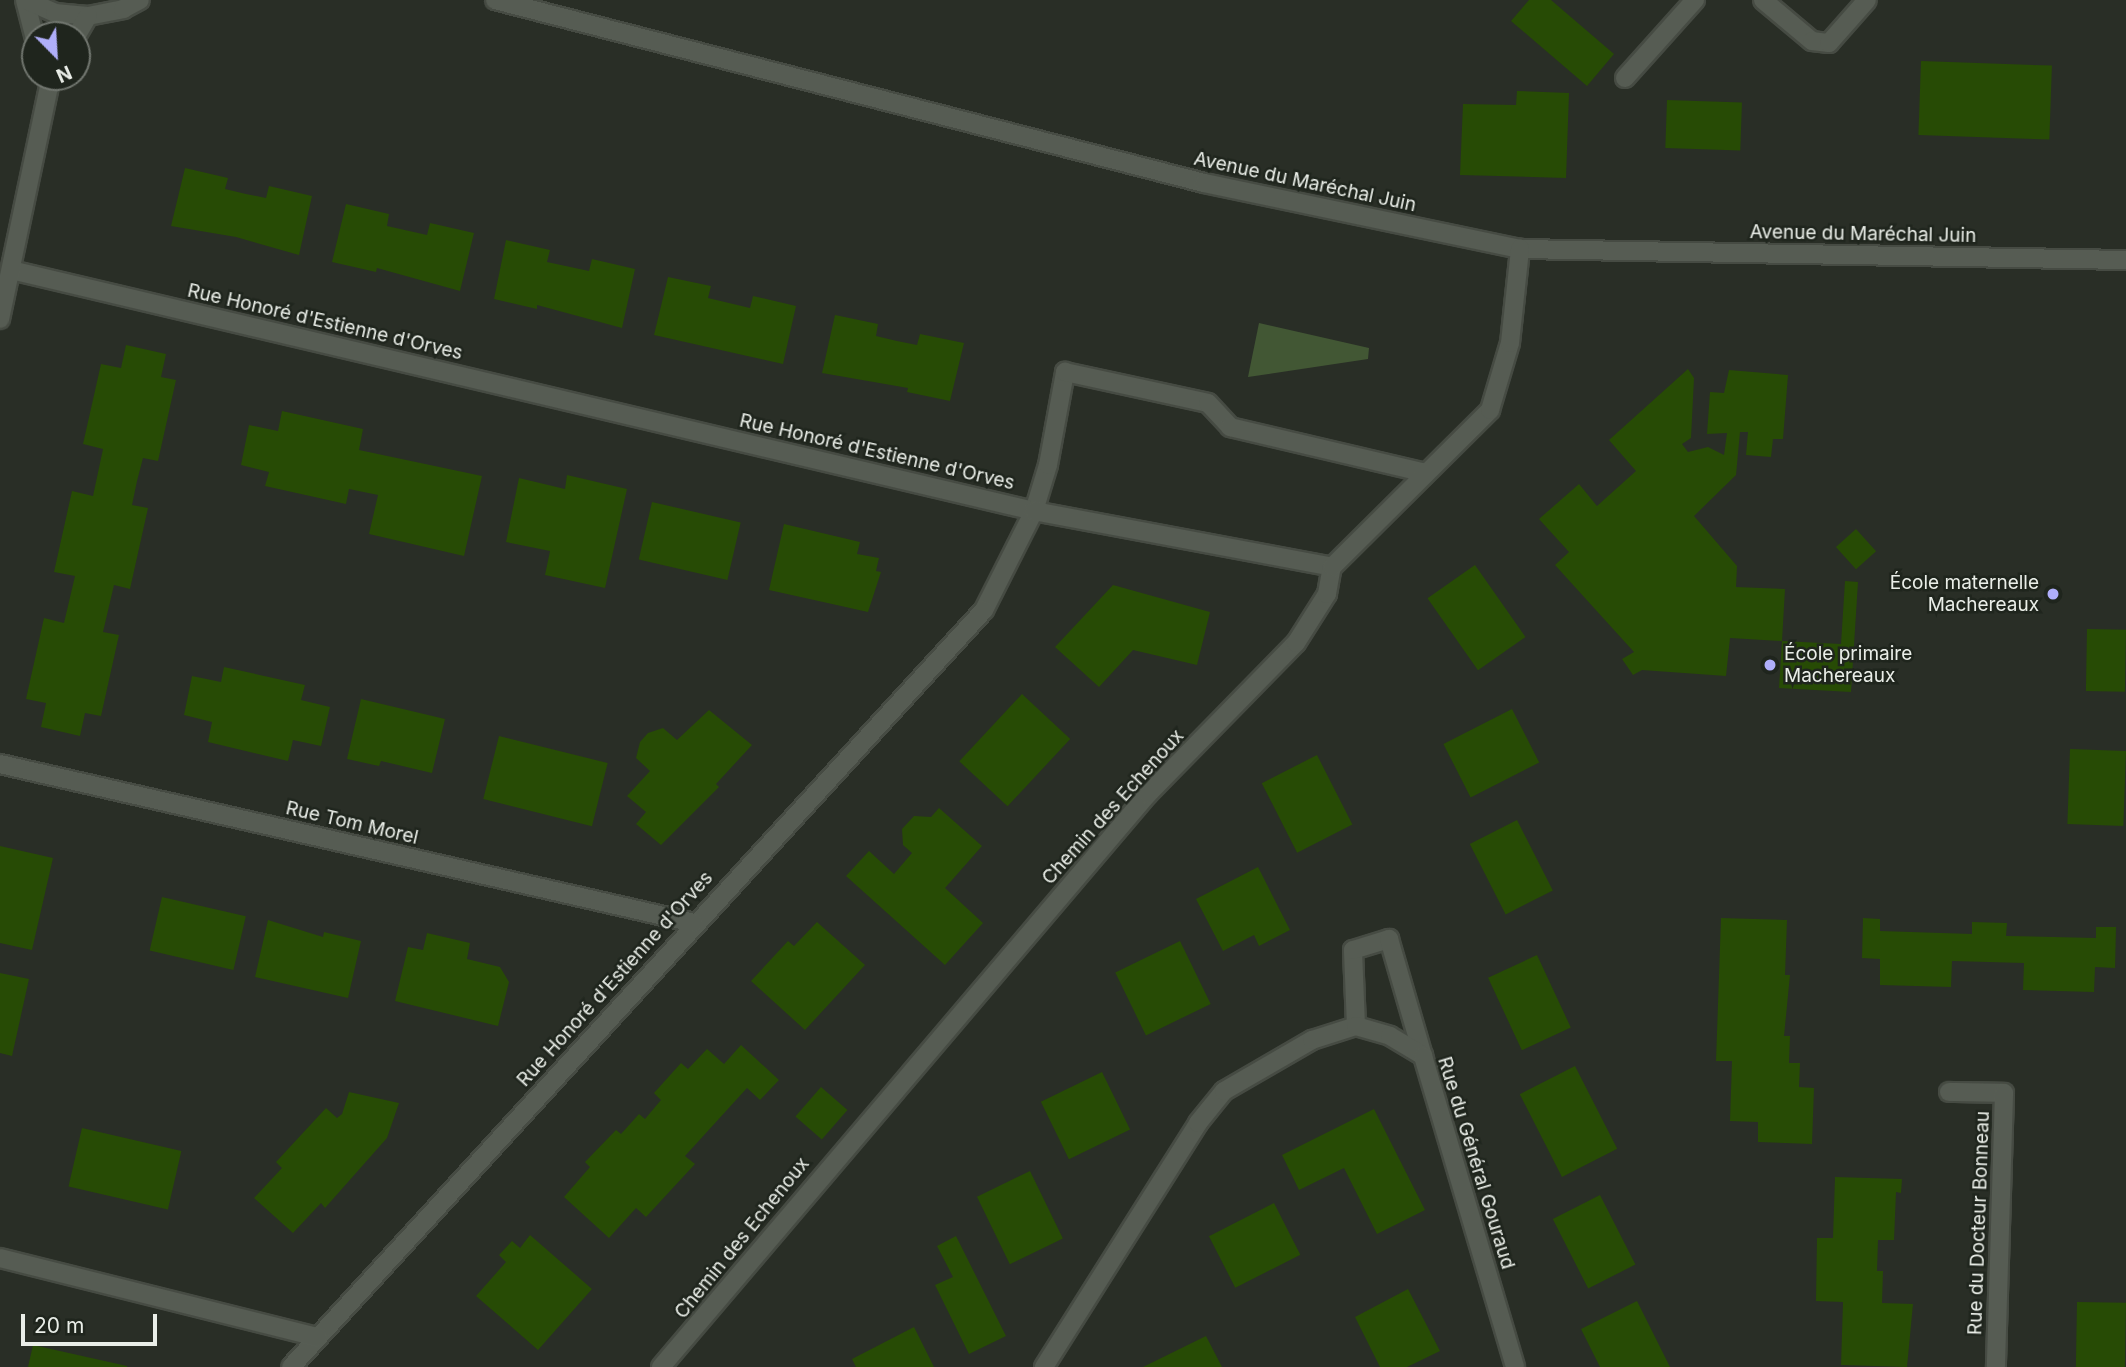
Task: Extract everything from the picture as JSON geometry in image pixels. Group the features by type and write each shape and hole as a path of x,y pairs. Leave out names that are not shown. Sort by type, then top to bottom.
{"street":[{"path":"25,0 55,13 88,16 123,9 140,0"},
{"path":"25,0 30,21"},
{"name":"Avenue du Maréchal Juin","path":"495,0 1204,183 1520,248 2126,260"},
{"path":"1625,78 1695,0"},
{"path":"1763,0 1812,41 1829,43 1867,0"},
{"path":"85,21 88,16"},
{"path":"0,319 46,91"},
{"name":"Chemin des Echenoux","path":"661,1367 1148,794 1296,643 1327,594 1332,567 1490,410 1510,343 1520,248"},
{"name":"Rue Honoré d'Estienne d'Orves","path":"11,270 1034,511 984,610 694,923 291,1367"},
{"path":"1332,567 1034,511 1048,466 1065,372 1208,403 1230,427 1426,473"},
{"name":"Rue Tom Morel","path":"0,764 694,923"},
{"path":"1044,1367 1198,1123 1224,1091 1301,1046 1356,1026 1353,950 1389,939 1423,1056"},
{"name":"Rue du Général Gouraud","path":"1356,1026 1390,1036 1423,1056 1515,1367"},
{"name":"Rue du Docteur Bonneau","path":"1950,1092 2004,1093 1996,1367"},
{"path":"0,1258 318,1337"}],"green space":[{"path":"1259,323 1369,348 1368,359 1248,377"}],"building":[{"path":"1529,0 1551,0 1614,54 1587,86 1511,21"},
{"path":"1921,61 2052,66 2049,140 1918,135"},
{"path":"1517,91 1569,93 1566,178 1460,175 1463,104 1516,105"},
{"path":"1667,100 1742,103 1740,151 1665,148"},
{"path":"185,168 228,178 225,189 246,194 266,198 269,186 312,196 299,255 236,237 171,226"},
{"path":"346,204 389,214 387,226 427,235 430,223 474,233 460,291 377,268 376,272 332,262"},
{"path":"506,240 550,250 547,262 589,271 592,259 635,269 622,328 537,305 537,309 494,299"},
{"path":"668,277 711,286 708,298 750,308 753,296 796,306 783,364 654,335"},
{"path":"835,315 878,324 876,336 897,341 917,345 920,334 964,343 950,401 907,392 908,388 822,373"},
{"path":"126,345 166,354 161,377 176,380 158,461 143,458 137,481 132,505 148,508 130,589 114,585 103,632 119,635 101,716 85,713 80,736 41,727 46,703 26,699 44,618 64,623 75,576 54,572 72,491 93,496 103,449 83,444 101,364 121,368"},
{"path":"1688,369 1694,378 1691,438 1682,444 1688,452 1708,447 1724,455 1727,433 1707,434 1710,392 1724,393 1729,370 1788,375 1783,439 1773,439 1771,457 1746,455 1748,432 1740,432 1736,475 1694,516 1737,566 1736,587 1785,589 1782,641 1730,638 1726,676 1642,670 1633,675 1622,659 1634,652 1555,565 1569,552 1539,519 1579,484 1597,506 1636,471 1609,440"},
{"path":"282,411 363,429 359,450 482,476 464,556 369,534 378,495 349,489 346,504 265,486 269,472 241,465 249,425 278,431"},
{"path":"567,475 627,489 605,588 545,575 550,551 506,542 519,478 565,489"},
{"path":"652,502 741,522 727,580 639,559"},
{"path":"784,524 860,542 857,554 879,558 876,571 881,572 868,612 769,590"},
{"path":"1856,529 1876,551 1856,569 1836,547"},
{"path":"1475,565 1525,637 1478,670 1427,598"},
{"path":"1845,581 1858,582 1851,692 1779,688 1782,641 1841,644"},
{"path":"1113,585 1210,612 1197,665 1133,650 1099,687 1055,647"},
{"path":"2087,629 2126,630 2125,692 2086,691"},
{"path":"224,667 305,685 301,700 330,707 321,746 293,740 288,761 208,742 212,722 184,715 192,676 221,682"},
{"path":"1022,694 1070,739 1008,806 959,761"},
{"path":"361,699 445,719 432,773 381,761 379,766 347,759"},
{"path":"1512,709 1539,762 1471,797 1443,744"},
{"path":"709,710 752,745 716,784 719,787 661,845 636,824 646,812 627,796 650,771 636,758 640,742 648,733 663,728 677,740"},
{"path":"499,736 608,763 592,826 483,799"},
{"path":"2070,749 2126,751 2123,826 2067,824"},
{"path":"1317,755 1352,824 1297,853 1262,783"},
{"path":"939,808 982,846 945,888 983,923 945,965 846,876 869,851 894,874 912,853 903,845 902,829 914,816 931,817"},
{"path":"1517,820 1553,890 1506,914 1470,844"},
{"path":"0,846 53,858 32,950 0,943"},
{"path":"1258,867 1290,930 1259,946 1254,935 1223,951 1196,899"},
{"path":"162,897 246,916 233,970 150,951"},
{"path":"1721,918 1787,920 1785,975 1790,975 1784,1036 1790,1036 1789,1063 1800,1063 1799,1087 1814,1088 1812,1144 1758,1142 1758,1122 1730,1121 1732,1061 1716,1061"},
{"path":"1863,918 1880,919 1880,931 1972,934 1972,922 2007,923 2006,936 2096,938 2096,927 2116,927 2115,968 2095,967 2094,992 2023,990 2024,963 1952,961 1951,987 1880,985 1880,959 1862,958"},
{"path":"268,920 323,937 324,932 361,941 348,998 255,977"},
{"path":"817,922 865,965 805,1030 751,981 788,941 794,946"},
{"path":"427,933 470,943 467,959 500,967 509,982 498,1026 395,1001 408,947 423,950"},
{"path":"1180,941 1211,1004 1146,1035 1115,973"},
{"path":"1537,955 1571,1028 1522,1050 1488,978"},
{"path":"0,973 29,979 12,1056 0,1053"},
{"path":"741,1045 779,1080 760,1100 747,1088 685,1156 695,1164 646,1217 636,1208 609,1238 564,1197 590,1167 585,1162 616,1130 621,1134 639,1114 645,1119 661,1100 654,1093 681,1063 688,1069 707,1049 724,1064"},
{"path":"1575,1066 1617,1149 1562,1177 1520,1094"},
{"path":"1102,1072 1130,1130 1069,1159 1041,1102"},
{"path":"821,1087 847,1110 822,1139 795,1116"},
{"path":"349,1092 399,1103 387,1138 325,1208 321,1203 293,1233 254,1198 282,1168 276,1162 326,1108 337,1118 342,1114"},
{"path":"1374,1109 1425,1210 1377,1234 1344,1168 1299,1190 1282,1155"},
{"path":"82,1128 181,1151 168,1209 69,1186"},
{"path":"1030,1171 1063,1238 1010,1264 977,1197"},
{"path":"1835,1177 1902,1179 1901,1193 1896,1192 1894,1240 1878,1240 1877,1271 1883,1271 1882,1303 1913,1304 1907,1367 1841,1365 1843,1302 1816,1301 1817,1238 1833,1238"},
{"path":"1600,1195 1635,1264 1588,1289 1553,1219"},
{"path":"1274,1203 1300,1255 1235,1288 1209,1236"},
{"path":"530,1235 592,1289 538,1350 476,1296 506,1262 499,1255 512,1241 520,1248"},
{"path":"956,1236 1006,1336 969,1354 935,1285 953,1277 937,1246"},
{"path":"1408,1289 1440,1351 1407,1367 1380,1367 1355,1317"},
{"path":"1637,1301 1670,1367 1600,1367 1581,1329"},
{"path":"2077,1302 2126,1303 2125,1367 2076,1367"},
{"path":"914,1327 934,1367 856,1367 852,1359"},
{"path":"1206,1336 1222,1367 1143,1367"},
{"path":"33,1345 127,1366 127,1367 28,1367"}],"place":[{"name":"École maternelle Machereaux","path":"2053,594"},
{"name":"École primaire Machereaux","path":"1770,665"}]}
